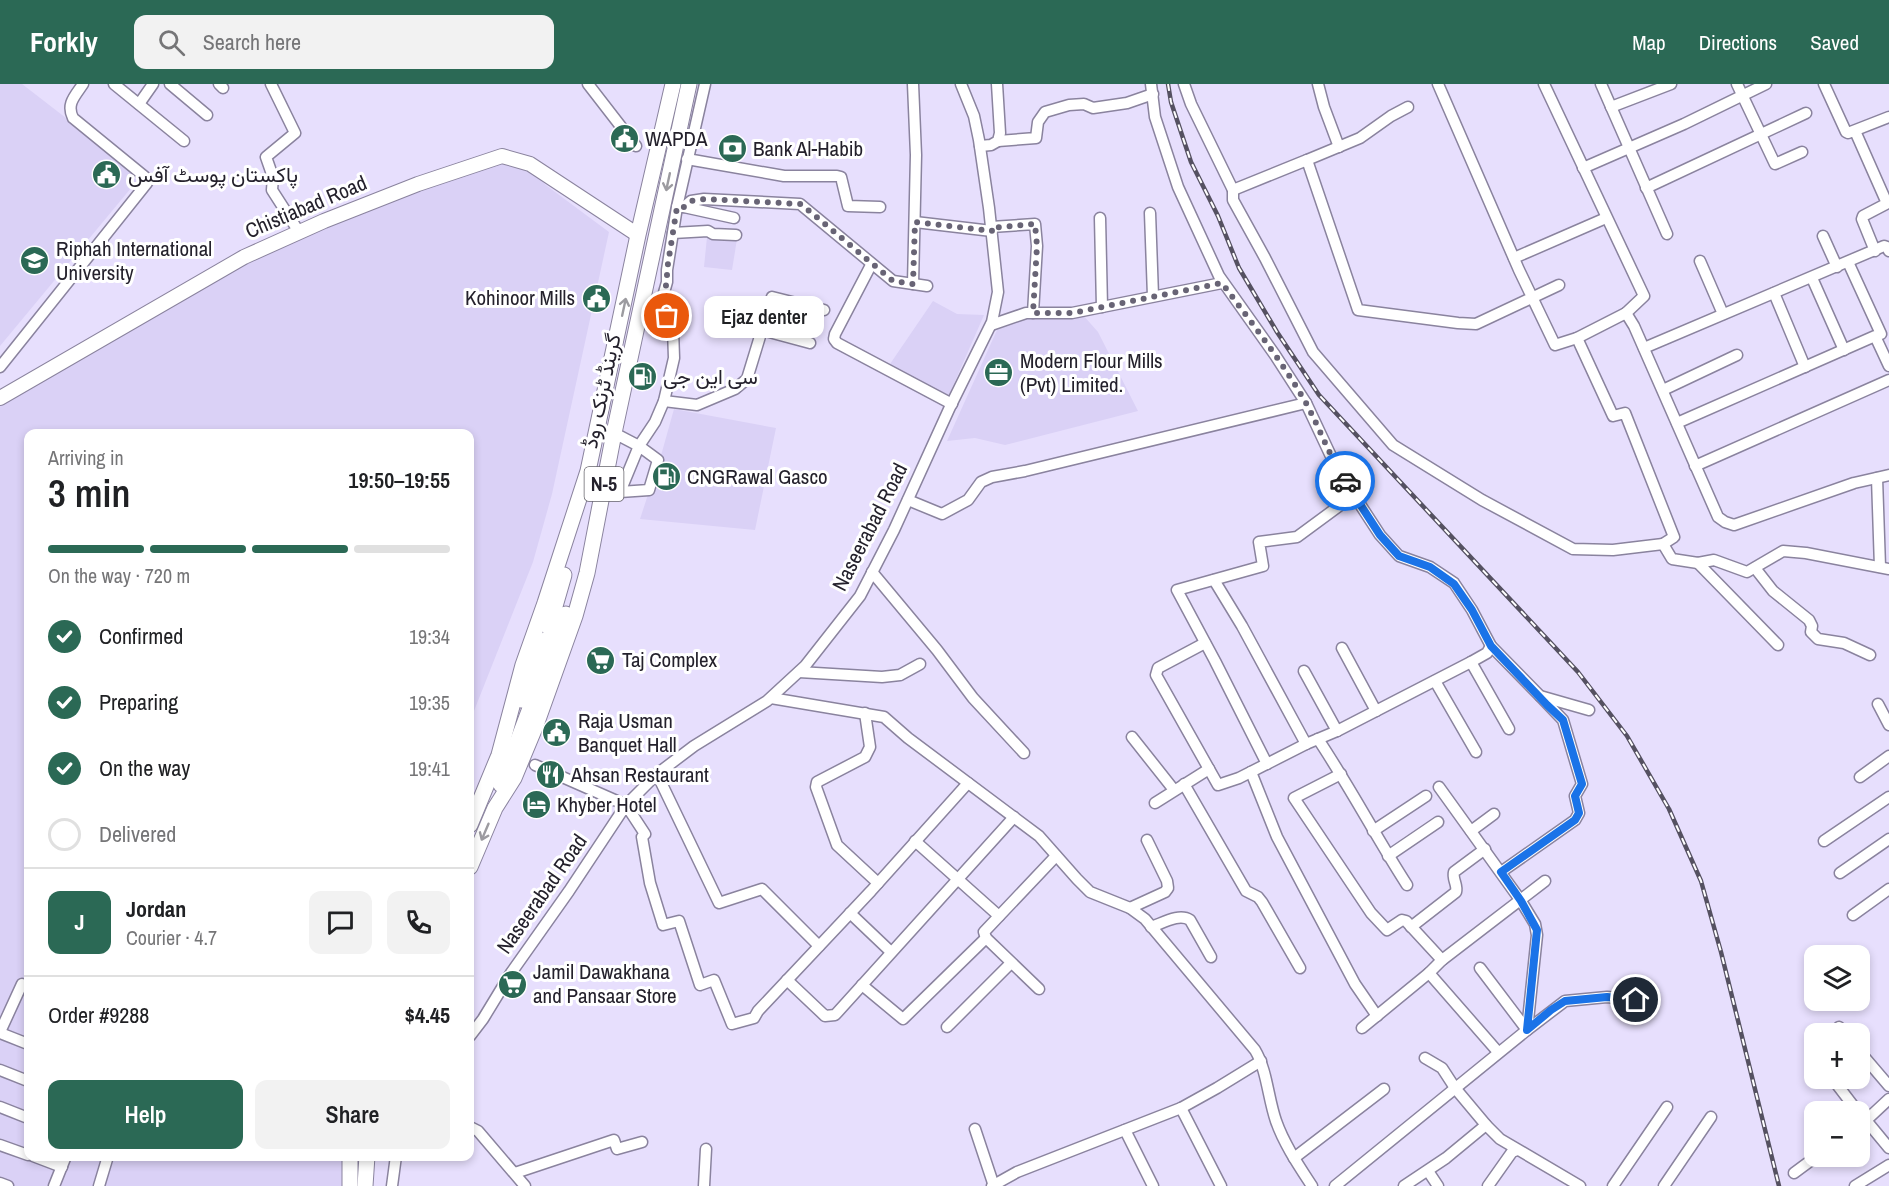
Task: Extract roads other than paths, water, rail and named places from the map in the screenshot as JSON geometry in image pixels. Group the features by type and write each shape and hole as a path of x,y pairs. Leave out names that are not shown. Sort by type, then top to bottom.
{"highway":[{"name":"گرینڈ ٹرنک روڈ","path":"474,815 499,755 523,665 588,471 673,84"},
{"name":"گرینڈ ٹرنک روڈ","path":"474,858 495,808 514,778 532,735 571,626 587,573 614,433 689,84"},
{"path":"588,471 570,554 549,627 555,633 560,632 602,494"},
{"path":"495,808 504,775 556,644 552,638 545,640 499,755"},
{"path":"350,1161 350,1186"},
{"path":"365,1186 366,1161"}],"main road":[{"name":"Chistiabad Road","path":"0,398 218,271 298,232 418,184 502,156 530,164 638,235"}],"street":[{"path":"0,367 147,183 144,176 73,118 69,110 71,102 83,84"},
{"path":"114,84 184,141"},
{"path":"139,104 153,84"},
{"path":"170,84 207,115"},
{"path":"271,84 295,133 266,157 273,177 272,190 298,232"},
{"path":"588,84 636,146"},
{"path":"614,433 639,446 657,460 649,490 620,492 639,446 655,422 664,401 674,358 673,329 661,303 667,282 673,233 681,207 687,159 705,84"},
{"path":"913,84 916,155 913,284"},
{"name":"Naseerabad Road","path":"474,1031 626,805 657,774 694,746 771,698 799,672 860,596 991,325 998,292 980,146 974,116 960,84"},
{"path":"998,84 1000,133 998,141"},
{"path":"1184,84 1191,105 1233,190 1233,200 1266,258 1313,352 1393,445 1482,500 1573,549 1613,550 1663,544 1674,537 1625,413 1613,416 1577,338"},
{"path":"1318,84 1339,147"},
{"path":"1439,84 1514,258 1555,345 1577,338 1626,313 1644,296 1544,84"},
{"path":"1601,84 1667,234"},
{"path":"1611,107 1671,84"},
{"path":"1737,84 1775,164 1802,152"},
{"path":"1583,168 1629,149 1766,84"},
{"path":"1824,84 1846,132 1855,131 1889,117"},
{"path":"980,146 991,145 998,141 1036,138 1038,122 1045,112 1069,105 1084,104 1094,108 1126,103 1152,89 1155,117 1178,187 1222,283 1275,355 1306,403 1337,469 1380,535 1399,556 1430,567 1454,584 1472,610 1491,646 1563,720 1582,784 1575,796 1579,813 1575,820 1501,872"},
{"path":"1233,190 1360,138 1408,107"},
{"path":"1646,188 1806,112"},
{"path":"1855,131 1886,201 1886,204 1863,216 1862,219 1875,251"},
{"path":"687,159 784,176 837,176 841,177 843,182 848,206 880,207"},
{"path":"1307,159 1358,310 1476,324 1559,285"},
{"path":"681,207 691,201 704,199 801,204 893,281 927,286"},
{"path":"681,207 734,218"},
{"path":"708,231 713,213"},
{"path":"1150,213 1153,297"},
{"path":"1100,218 1102,307"},
{"path":"1514,258 1606,218"},
{"path":"915,222 992,229 1035,224 1037,246 1033,313"},
{"path":"673,233 708,231 713,234 736,235"},
{"path":"1824,236 1837,267"},
{"path":"1644,348 1884,246 1889,251"},
{"path":"1700,261 1724,314"},
{"path":"1848,262 1882,333 1889,366"},
{"path":"872,265 834,339 837,343 952,404"},
{"path":"1812,278 1844,350"},
{"path":"991,325 1026,313 1072,313 1222,283"},
{"path":"1774,293 1805,366"},
{"path":"664,401 697,405 735,389 747,379 772,297 824,310"},
{"path":"1626,313 1663,390 1718,517 1725,522 1734,525 1854,483 1889,475"},
{"path":"762,330 810,343"},
{"path":"1677,423 1882,333"},
{"path":"1663,390 1737,355"},
{"path":"1695,466 1889,380"},
{"path":"908,500 942,514 968,501 981,482 992,477 1306,403"},
{"path":"1663,544 1672,559 1698,563 1714,560 1747,572 1783,551 1806,553 1885,568 1877,478"},
{"path":"1267,764 1177,590 1263,566 1259,542 1297,537 1354,495"},
{"path":"1698,563 1779,645"},
{"path":"1755,568 1773,591 1809,620 1812,626 1811,632 1818,639 1844,643 1870,655"},
{"path":"872,572 938,650 973,698 1024,753"},
{"path":"1214,580 1242,626 1306,744"},
{"path":"1205,643 1158,668 1156,675 1218,785 1337,731 1471,662 1487,653 1491,646"},
{"path":"1342,648 1376,711"},
{"path":"1471,662 1509,729"},
{"path":"799,672 882,677 900,675 920,664"},
{"path":"1304,671 1337,731"},
{"path":"1435,681 1476,752"},
{"path":"1540,696 1589,710"},
{"path":"771,698 884,717 908,738 1039,836 1090,891 1130,908 1145,919 1255,1050 1261,1061 1277,1123 1294,1158 1312,1186"},
{"path":"1878,705 1889,724"},
{"path":"865,713 870,747 865,757 817,782 816,787 837,845 878,883"},
{"path":"1132,737 1179,787 1246,891 1258,897 1262,902 1300,968"},
{"path":"1318,739 1407,885"},
{"path":"1860,777 1889,756"},
{"path":"535,765 626,805 645,834 642,837 650,883 663,925 679,921 700,985 714,980 732,1024 754,1018 786,980 968,783"},
{"path":"1155,803 1209,769"},
{"path":"1251,772 1277,837 1355,984 1377,1016"},
{"path":"657,774 719,903 762,888 819,946"},
{"path":"1341,774 1294,798 1383,929 1387,930 1402,920 1406,921 1442,960"},
{"path":"1439,787 1485,849 1535,924 1537,935 1527,1030"},
{"path":"1373,831 1426,796"},
{"path":"1824,841 1889,797"},
{"path":"1471,831 1494,814"},
{"path":"786,980 825,1016 835,1014 1014,817"},
{"path":"1389,856 1438,822"},
{"path":"1840,873 1889,839"},
{"path":"1130,908 1165,892 1168,888 1167,881 1147,840"},
{"path":"915,841 999,916"},
{"path":"1411,927 1456,892 1454,872 1485,849"},
{"path":"1039,989 986,938 984,932 1056,856"},
{"path":"1362,1028 1442,960 1521,901 1545,880"},
{"path":"1853,915 1889,889"},
{"path":"850,913 891,952"},
{"path":"1151,927 1186,917 1190,920 1211,957"},
{"path":"862,985 903,1019 986,938"},
{"path":"947,1027 1011,963"},
{"path":"1480,968 1527,1030"},
{"path":"1429,973 1498,1052"},
{"path":"22,984 0,1032 24,1042"},
{"path":"1335,1186 1498,1052 1565,1001 1607,997 1636,1000"},
{"path":"1425,1058 1442,1068 1455,1088 1500,1139 1580,1186"},
{"path":"975,1129 993,1186 1017,1172 1181,1108 1261,1061"},
{"path":"1870,1064 1889,1086"},
{"path":"0,1070 24,1079"},
{"path":"1294,1158 1384,1089"},
{"path":"1870,1112 1889,1100"},
{"path":"0,1107 24,1116"},
{"path":"1614,1186 1667,1107"},
{"path":"1181,1108 1221,1186"},
{"path":"1664,1186 1711,1117"},
{"path":"1404,1186 1446,1158 1486,1125"},
{"path":"1870,1128 1889,1148"},
{"path":"474,1129 525,1186"},
{"path":"1125,1130 1153,1186"},
{"path":"515,1173 614,1140 617,1149 642,1142"},
{"path":"0,1145 24,1154"},
{"path":"704,1186 706,1149"},
{"path":"1488,1186 1512,1152 1517,1150"},
{"path":"99,1186 106,1161"},
{"path":"392,1186 395,1161"},
{"path":"54,1186 64,1162"},
{"path":"1855,1186 1889,1165"},
{"path":"1794,1173 1804,1166"},
{"path":"1428,1171 1438,1186"},
{"path":"0,1183 8,1186"}],"railway":[{"path":"1168,84 1171,102 1191,162 1218,216 1239,268 1277,332 1319,395 1578,672 1627,736 1669,809 1701,881 1779,1186"}],"place":[{"name":"WAPDA","path":"624,139"},
{"name":"Bank Al-Habib","path":"732,149"},
{"name":"پاکستان پوسٹ آفس","path":"107,175"},
{"name":"Riphah International University","path":"35,261"},
{"name":"Kohinoor Mills","path":"596,298"},
{"name":"Ejaz denter","path":"667,316"},
{"name":"Modern Flour Mills (Pvt) Limited.","path":"999,373"},
{"name":"سی این جی","path":"642,377"},
{"name":"CNGRawal Gasco","path":"666,477"},
{"name":"Taj Complex","path":"601,660"},
{"name":"Raja Usman Banquet Hall","path":"557,733"},
{"name":"Ahsan Restaurant","path":"550,775"},
{"name":"Khyber Hotel","path":"536,805"},
{"name":"Jamil Dawakhana and Pansaar Store","path":"512,984"}]}
